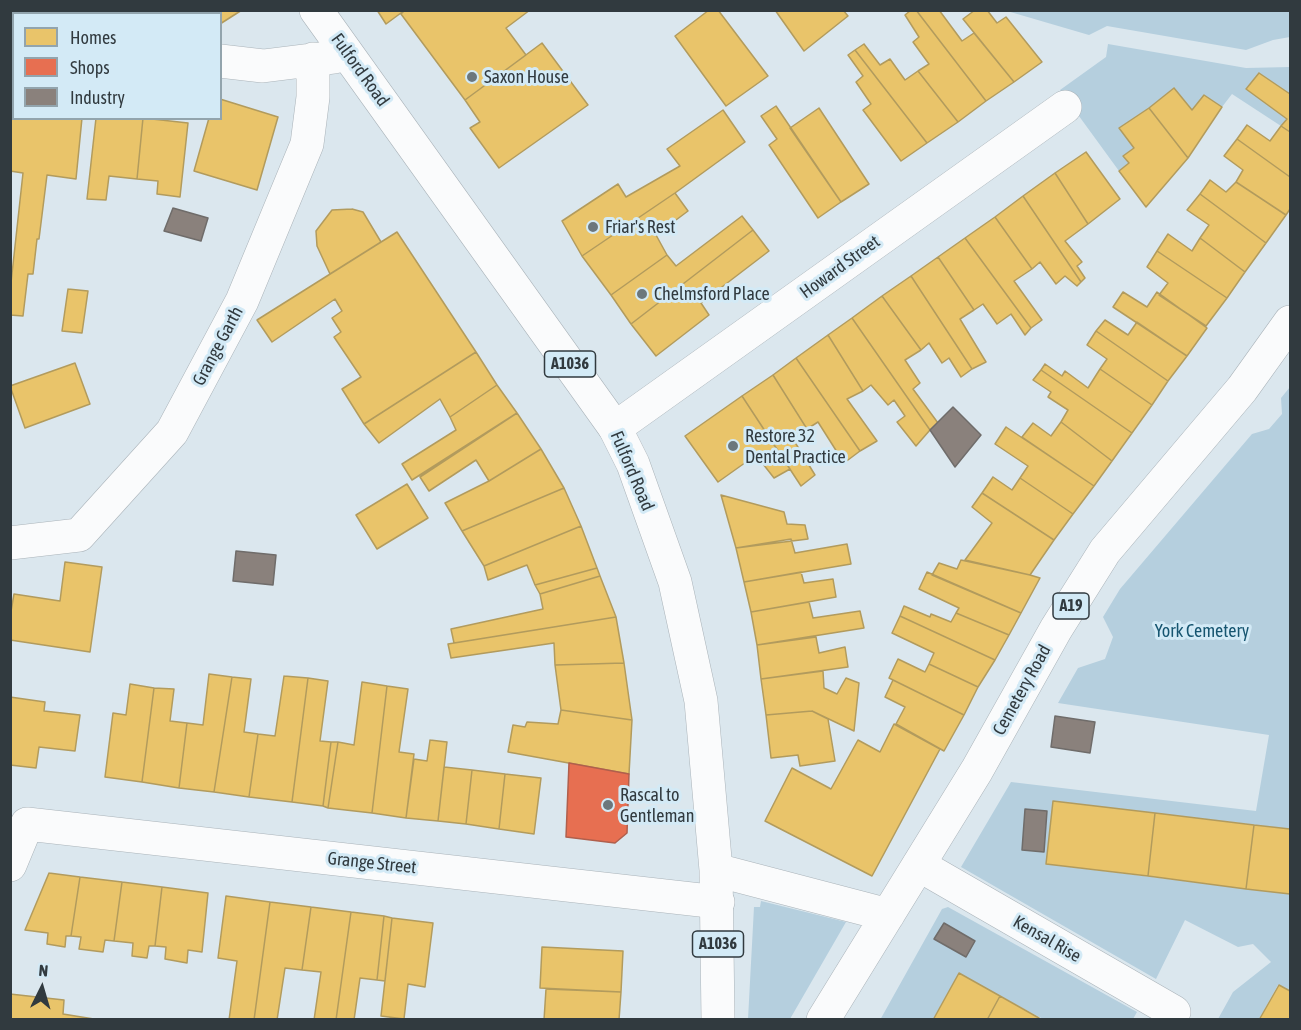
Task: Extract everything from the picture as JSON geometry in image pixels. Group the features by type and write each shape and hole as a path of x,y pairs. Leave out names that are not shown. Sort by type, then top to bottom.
{"street":[{"name":"Fulford Road","path":"316,10 615,428 633,464 675,582 701,701 718,902 718,1020"},
{"path":"222,61 263,66 349,56"},
{"name":"Grange Garth","path":"10,543 79,536 172,432 242,301 307,144 313,97 313,59"},
{"name":"Howard Street","path":"615,428 1065,107"},
{"name":"Cemetery Road","path":"823,1020 977,770 1056,629 1105,551 1242,389 1290,322"},
{"name":"Grange Street","path":"10,865 27,824 718,902"},
{"name":"Kensal Rise","path":"919,865 1174,1012"},
{"path":"716,870 888,915"}],"green space":[{"path":"1007,11 1290,11 1290,37 1273,40 1246,50 1107,26 1089,35"},
{"path":"1108,44 1246,68 1290,67 1290,94 1259,73 1246,88 1287,119 1281,126 1232,94 1222,107 1192,110 1174,88 1119,128 1134,148 1123,156 1129,163 1119,171 1060,90 1106,57"},
{"name":"York Cemetery","path":"1290,387 1290,829 1054,801 1046,864 1290,894 1290,991 1278,985 1259,1019 1218,1019 1233,992 1271,962 1253,944 1238,947 1185,920 1156,979 961,867 1011,782 1256,811 1269,735 1058,703 1078,668 1105,659 1113,637 1103,617 1120,589 1252,434 1269,429 1282,414 1281,398","holes":["1025,810 1047,811 1044,852 1022,850"]},
{"path":"761,901 846,922 790,1019 748,1019 754,907 760,907"},
{"path":"948,907 1137,1012 1133,1019 1043,1019 959,974 933,1019 880,1020 942,909"}],"building: Homes":[{"path":"150,10 242,10 222,23 222,12 151,12"},
{"path":"377,10 405,10 386,24"},
{"name":"Saxon House","path":"405,10 530,10 506,28 526,55 465,100 401,14"},
{"path":"709,10 718,10 768,76 726,106 675,36"},
{"path":"775,10 843,10 848,16 804,51"},
{"path":"911,10 916,10 986,101 958,122 918,71 929,64 913,42 919,37 905,15"},
{"path":"916,10 939,10 962,41 974,33 1014,82 986,101"},
{"path":"975,10 987,10 997,23 1006,17 1042,62 1014,82 963,19"},
{"path":"542,43 588,105 499,168 470,128 480,122 465,100"},
{"path":"864,44 880,65 890,59 905,80 918,71 958,122 927,143 855,50"},
{"path":"855,50 927,143 901,161 863,110 871,104 856,82 863,76 848,55"},
{"path":"1259,73 1290,94 1290,132 1281,126 1287,119 1246,89"},
{"path":"1174,88 1192,110 1204,95 1222,107 1188,158 1149,108"},
{"path":"10,99 12,99 12,120 82,120 76,179 47,175 39,239 37,239 33,274 28,274 23,316 10,315 10,292 23,173 10,171"},
{"path":"222,100 278,117 257,190 194,171 208,120 222,120"},
{"path":"776,106 841,202 818,218 769,145 777,139 761,116"},
{"path":"819,108 869,184 841,202 790,128"},
{"path":"1149,108 1188,158 1146,207 1119,171 1129,163 1123,156 1134,148 1119,128"},
{"path":"723,110 745,142 582,256 562,221 618,184 626,197 680,166 667,149"},
{"path":"96,120 143,120 137,179 109,176 106,200 87,199"},
{"path":"143,120 188,123 180,197 157,194 158,181 137,179"},
{"path":"1247,125 1270,141 1281,126 1290,132 1290,177 1237,139"},
{"path":"1237,139 1290,177 1290,209 1286,215 1236,182 1243,170 1224,156"},
{"path":"1086,152 1120,199 1088,224 1055,173"},
{"path":"1055,173 1088,224 1065,241 1082,262 1077,266 1085,278 1081,282 1023,196"},
{"path":"1210,180 1226,192 1236,182 1286,215 1266,243 1200,194"},
{"path":"675,193 688,211 656,235 667,255 611,295 582,256"},
{"path":"1200,194 1266,243 1245,272 1200,238 1209,225 1187,210"},
{"path":"1023,196 1081,282 1077,286 1065,276 1056,284 1040,262 1032,269 995,217"},
{"path":"352,209 363,212 381,242 330,274 317,246 316,231 332,210"},
{"path":"742,216 753,230 631,324 611,295 667,255 676,266"},
{"path":"995,217 1032,269 1014,281 1042,320 1031,328 965,238"},
{"path":"753,230 769,251 701,303 709,315 656,356 631,324"},
{"path":"397,232 476,352 364,424 342,389 361,377 334,337 341,332 332,318 342,311 335,299 272,342 257,320"},
{"path":"1168,234 1192,251 1200,238 1245,272 1227,298 1157,251"},
{"path":"965,238 1031,328 1025,335 1011,314 997,324 983,304 974,310 938,257"},
{"path":"1157,251 1227,298 1206,326 1159,295 1168,283 1147,267"},
{"path":"938,257 974,310 960,319 986,362 972,369 911,276"},
{"path":"911,276 972,369 961,377 949,358 942,363 929,343 921,350 882,296"},
{"path":"68,289 88,291 82,333 62,331"},
{"path":"1123,292 1147,307 1157,292 1207,328 1187,356 1113,307"},
{"path":"882,296 921,350 905,360 920,383 913,389 938,423 930,430 852,318"},
{"path":"852,318 930,430 916,446 897,422 905,416 894,400 888,405 871,385 863,391 828,335"},
{"path":"1105,320 1128,335 1137,322 1187,356 1168,381 1096,331"},
{"path":"1096,331 1168,381 1152,405 1100,369 1107,359 1087,345"},
{"path":"828,335 863,391 847,399 877,441 860,451 796,358"},
{"path":"476,352 497,385 450,417 440,399 379,443 364,424"},
{"path":"796,358 860,451 844,463 818,422 807,429 773,375"},
{"path":"75,363 90,404 25,428 10,386"},
{"path":"1045,364 1062,376 1065,371 1088,388 1100,369 1152,405 1132,433 1041,370"},
{"path":"1041,370 1132,433 1112,461 1061,422 1068,410 1048,397 1051,392 1033,380"},
{"path":"773,375 807,429 793,439 815,475 801,486 742,396"},
{"path":"497,385 517,413 412,480 402,464 456,430 450,417"},
{"name":"Restore 32 Dental Practice","path":"742,396 790,469 774,478 756,455 718,482 685,436"},
{"path":"517,413 541,449 489,481 476,460 429,491 420,477"},
{"path":"1061,422 1112,461 1094,486 1022,437 1033,423 1051,436"},
{"path":"1006,427 1094,486 1073,514 1020,478 1028,466 995,444"},
{"path":"541,449 564,488 462,531 445,503 489,481"},
{"path":"993,477 1012,490 1020,478 1073,514 1054,540 982,493"},
{"path":"407,484 428,518 377,549 356,515"},
{"path":"564,488 581,526 484,566 462,531"},
{"path":"982,493 1054,540 1030,575 965,560 992,523 972,507"},
{"path":"721,495 784,512 787,524 805,525 808,539 736,548"},
{"path":"581,526 597,568 535,585 527,565 488,580 484,566"},
{"path":"791,539 795,553 847,544 851,564 744,582 736,548"},
{"path":"961,560 1040,578 1021,613 932,575 939,563 957,569"},
{"path":"65,562 102,567 90,652 10,640 10,617 14,594 60,601"},
{"path":"597,568 600,576 540,594 535,585"},
{"path":"801,572 804,583 833,579 836,597 751,612 744,582"},
{"path":"927,572 1021,613 1009,635 956,613 959,608 919,589"},
{"path":"600,576 616,617 454,643 451,629 543,609 540,594"},
{"path":"809,602 813,618 860,611 864,628 757,645 751,612"},
{"path":"904,606 930,617 931,614 951,622 956,613 1009,635 995,660 900,616"},
{"path":"900,616 995,660 978,687 929,664 934,653 892,633"},
{"path":"616,617 624,663 555,665 554,643 451,658 448,644"},
{"path":"816,637 819,653 845,647 848,667 761,679 757,645"},
{"path":"898,659 925,672 929,664 978,687 964,715 889,678"},
{"path":"624,663 632,720 561,710 555,665"},
{"path":"823,671 824,688 837,694 846,678 859,683 854,731 812,711 766,715 761,679"},
{"path":"209,674 232,677 214,792 179,788 187,723 203,725"},
{"path":"284,676 308,678 292,802 249,797 258,734 275,736"},
{"path":"232,677 251,679 244,732 258,734 249,797 214,792"},
{"path":"308,678 328,681 320,741 331,742 323,806 292,802"},
{"path":"893,680 964,715 944,751 896,724 905,707 885,697"},
{"path":"362,682 387,686 372,813 328,808 338,742 354,745"},
{"path":"130,684 154,688 142,782 105,777 113,713 126,715"},
{"path":"387,686 408,689 399,752 414,754 406,818 372,813"},
{"path":"154,688 174,689 170,721 187,723 179,788 142,782"},
{"path":"10,697 45,702 44,711 80,715 75,751 39,747 36,768 10,765"},
{"path":"561,710 632,720 629,774 508,752 513,725 525,727 527,722 558,724"},
{"path":"812,711 828,719 835,761 800,766 798,755 771,758 766,715"},
{"path":"894,724 940,749 872,876 765,821 792,768 831,789 858,740 880,752"},
{"path":"430,740 447,742 438,821 406,818 414,759 427,761"},
{"path":"331,742 338,742 328,808 323,806"},
{"path":"444,767 472,770 466,824 438,821"},
{"path":"472,770 505,774 499,829 466,824"},
{"path":"505,774 541,778 534,834 499,829"},
{"path":"1053,801 1155,813 1148,876 1046,864"},
{"path":"1155,813 1254,825 1246,889 1148,876"},
{"path":"1254,825 1290,829 1290,894 1246,889"},
{"path":"49,873 80,877 71,936 66,936 65,947 47,944 48,933 25,930"},
{"path":"80,877 122,882 114,941 105,940 103,952 79,949 81,937 71,936"},
{"path":"122,882 162,887 155,946 149,946 147,958 132,956 133,943 114,941"},
{"path":"162,887 208,893 202,952 188,950 187,963 165,959 166,947 155,946"},
{"path":"226,896 270,902 254,1020 229,1020 237,961 218,958"},
{"path":"270,902 311,907 302,970 285,968 277,1020 254,1020"},
{"path":"311,907 351,912 336,1020 314,1020 321,972 302,970"},
{"path":"351,912 384,916 377,980 360,978 354,1020 336,1020"},
{"path":"384,916 392,918 385,981 377,980"},
{"path":"392,918 433,923 425,987 408,984 404,1019 381,1016"},
{"path":"542,947 623,951 621,992 540,988"},
{"path":"959,973 1000,996 987,1020 933,1020"},
{"path":"1279,985 1290,991 1290,1020 1259,1020"},
{"path":"546,989 621,992 619,1020 544,1020"},
{"path":"10,994 64,1000 63,1014 100,1020 10,1020"},
{"path":"1000,996 1039,1018 1038,1020 987,1020"}],"building: Shops":[{"path":"569,763 629,774 627,833 615,843 566,837"}],"building: Industry":[{"path":"173,208 208,218 201,241 164,231"},
{"path":"953,407 981,435 955,467 930,430"},
{"path":"236,551 276,555 273,585 233,581"},
{"path":"1055,716 1095,722 1090,753 1051,747"},
{"path":"1025,809 1047,811 1044,852 1022,850"},
{"path":"944,923 975,941 966,957 934,939"}],"place":[{"name":"Saxon House","path":"472,77"},
{"name":"Friar's Rest","path":"593,227"},
{"name":"Chelmsford Place","path":"642,294"},
{"name":"Restore 32 Dental Practice","path":"733,446"},
{"name":"Rascal to Gentleman","path":"608,805"}]}
